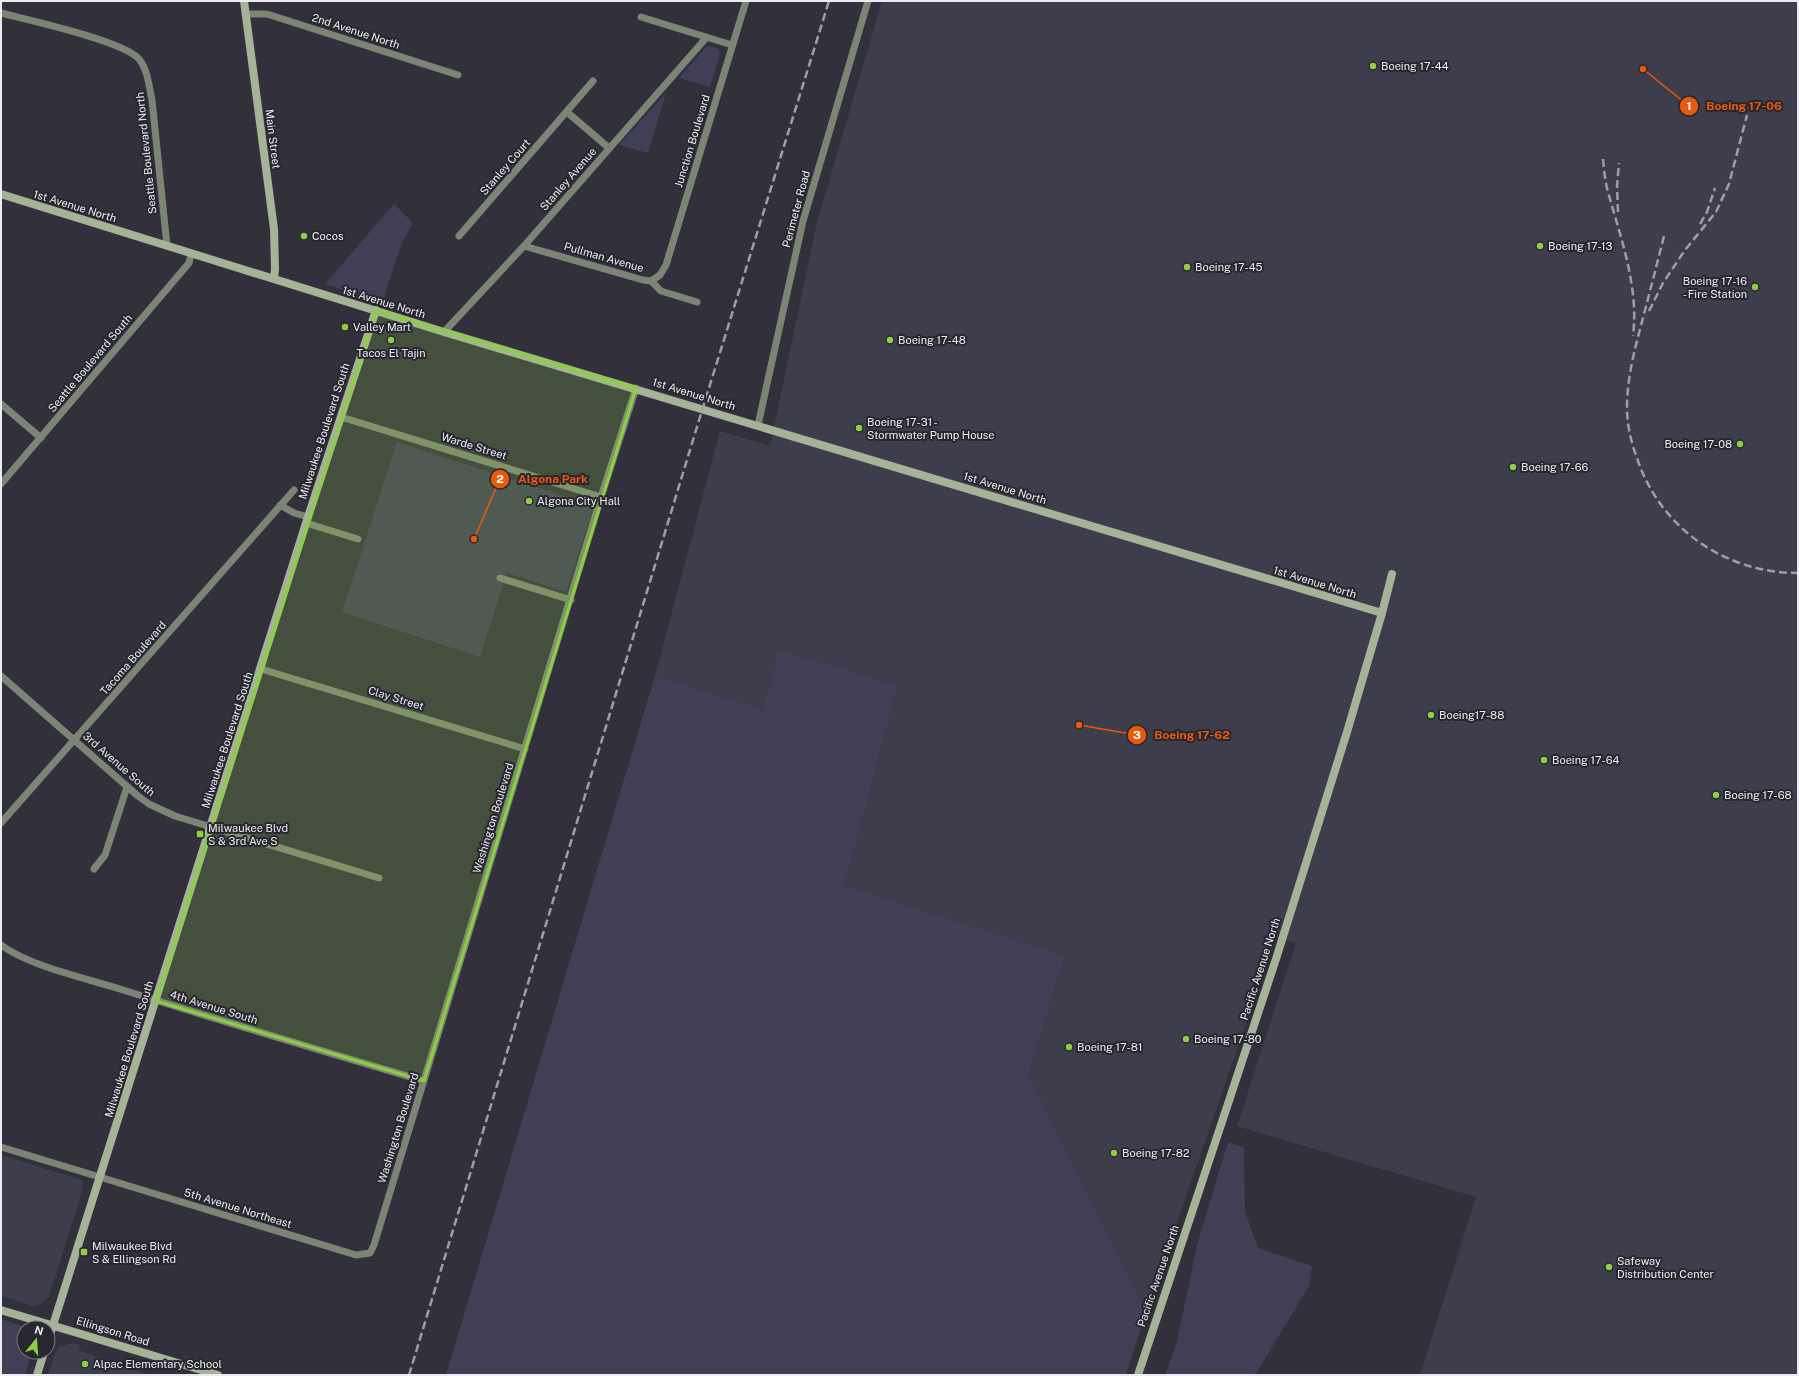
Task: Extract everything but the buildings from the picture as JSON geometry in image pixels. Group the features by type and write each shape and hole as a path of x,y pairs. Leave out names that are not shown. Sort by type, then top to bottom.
{"street":[{"name":"Main Street","path":"244,1 274,229 274,279"},
{"name":"Junction Boulevard","path":"651,281 660,276 666,265 746,1"},
{"name":"Perimeter Road","path":"758,425 803,221 868,1"},
{"name":"Seattle Boulevard North","path":"1,13 105,41 126,49 140,59 147,76 152,100 167,246"},
{"name":"2nd Avenue North","path":"246,14 267,14 458,76"},
{"path":"641,17 732,45"},
{"name":"Stanley Avenue","path":"444,332 524,246 706,38"},
{"name":"Stanley Court","path":"459,236 593,81"},
{"path":"567,112 609,148"},
{"name":"1st Avenue North","path":"1,194 444,332 636,388 1382,613"},
{"name":"Pullman Avenue","path":"524,246 651,281 661,291 697,302"},
{"name":"Seattle Boulevard South","path":"1,484 42,438 189,263 191,254"},
{"name":"Milwaukee Boulevard South","path":"55,1320 307,520 376,310"},
{"name":"Washington Boulevard","path":"370,1253 374,1245 636,388"},
{"path":"1,404 42,438"},
{"name":"Warde Street","path":"340,417 602,497"},
{"name":"Tacoma Boulevard","path":"1,823 294,490"},
{"path":"280,505 307,520 358,539"},
{"name":"Pacific Avenue North","path":"1138,1375 1276,959 1347,732 1392,574"},
{"path":"500,578 571,600"},
{"name":"Clay Street","path":"261,668 525,749"},
{"name":"3rd Avenue South","path":"1,676 127,787 162,811 379,878"},
{"path":"94,869 105,855 127,787"},
{"name":"4th Avenue South","path":"1,945 8,950 42,964 156,1001 424,1081"},
{"name":"5th Avenue Northeast","path":"1,1147 356,1255 370,1253"},
{"name":"Ellingson Road","path":"1,1310 36,1320"},
{"name":"Ellingson Road","path":"56,1326 218,1375"},
{"path":"37,1375 42,1360"}],"highlighted area":[{"path":"376,310 636,388 424,1081 156,1001"}],"shaded area":[{"path":"882,1 1798,1 1798,1375 1420,1375 1476,1197 1237,1126 1296,943 1276,937 1146,1312 1029,1074 1065,956 845,885 898,685 779,652 763,709 655,676 720,431 770,446 817,222"},
{"path":"710,46 717,48 720,53 710,87 679,78 706,47"},
{"path":"666,93 648,153 619,145"},
{"path":"394,204 413,223 401,245 382,303 325,284"},
{"path":"397,442 594,506 566,592 507,573 480,657 342,612"},
{"path":"779,651 898,685 845,885 1065,956 1029,1074 1146,1312 1126,1375 446,1375 655,676 763,709"},
{"path":"1228,1142 1244,1148 1245,1212 1258,1248 1312,1266 1309,1286 1255,1375 1165,1375 1177,1342 1197,1245"},
{"path":"1,1155 82,1180 83,1189 49,1296 41,1304 33,1306 1,1296"},
{"path":"1,1319 16,1324 16,1360 30,1360 25,1375 1,1375"},
{"name":"Alpac Elementary School","path":"72,1343 80,1345 79,1350 81,1351 149,1375 48,1375 53,1360 56,1360 56,1351 59,1347"}],"railway":[{"path":"409,1375 700,417 829,1"},
{"path":"1649,311 1663,283 1685,250 1716,212 1729,184 1747,115"},
{"path":"1603,159 1607,188 1628,263 1633,299 1633,336"},
{"path":"1618,212 1617,186 1619,163"},
{"path":"1700,224 1707,212 1715,188"},
{"path":"1664,236 1634,351 1628,385 1628,421 1631,440 1637,458 1648,483 1662,506 1679,525 1699,542 1721,555 1745,565 1771,571 1798,573"}],"place":[{"name":"Boeing 17-44","path":"1373,66"},
{"name":"Boeing 17-06","path":"1643,69"},
{"name":"Cocos","path":"304,236"},
{"name":"Boeing 17-13","path":"1540,246"},
{"name":"Boeing 17-45","path":"1187,267"},
{"name":"Boeing 17-16 - Fire Station","path":"1755,287"},
{"name":"Valley Mart","path":"345,327"},
{"name":"Tacos El Tajin","path":"391,340"},
{"name":"Boeing 17-48","path":"890,340"},
{"name":"Boeing 17-31 - Stormwater Pump House","path":"859,428"},
{"name":"Boeing 17-08","path":"1740,444"},
{"name":"Boeing 17-66","path":"1513,467"},
{"name":"Algona City Hall","path":"529,501"},
{"name":"Algona Park","path":"474,539"},
{"name":"Boeing17-88","path":"1431,715"},
{"name":"Boeing 17-62","path":"1079,725"},
{"name":"Boeing 17-64","path":"1544,760"},
{"name":"Boeing 17-68","path":"1716,795"},
{"name":"Milwaukee Blvd S & 3rd Ave S","path":"200,834"},
{"name":"Boeing 17-80","path":"1186,1039"},
{"name":"Boeing 17-81","path":"1069,1047"},
{"name":"Boeing 17-82","path":"1114,1153"},
{"name":"Milwaukee Blvd S & Ellingson Rd","path":"84,1252"},
{"name":"Safeway Distribution Center","path":"1609,1267"},
{"name":"Alpac Elementary School","path":"85,1364"}]}
